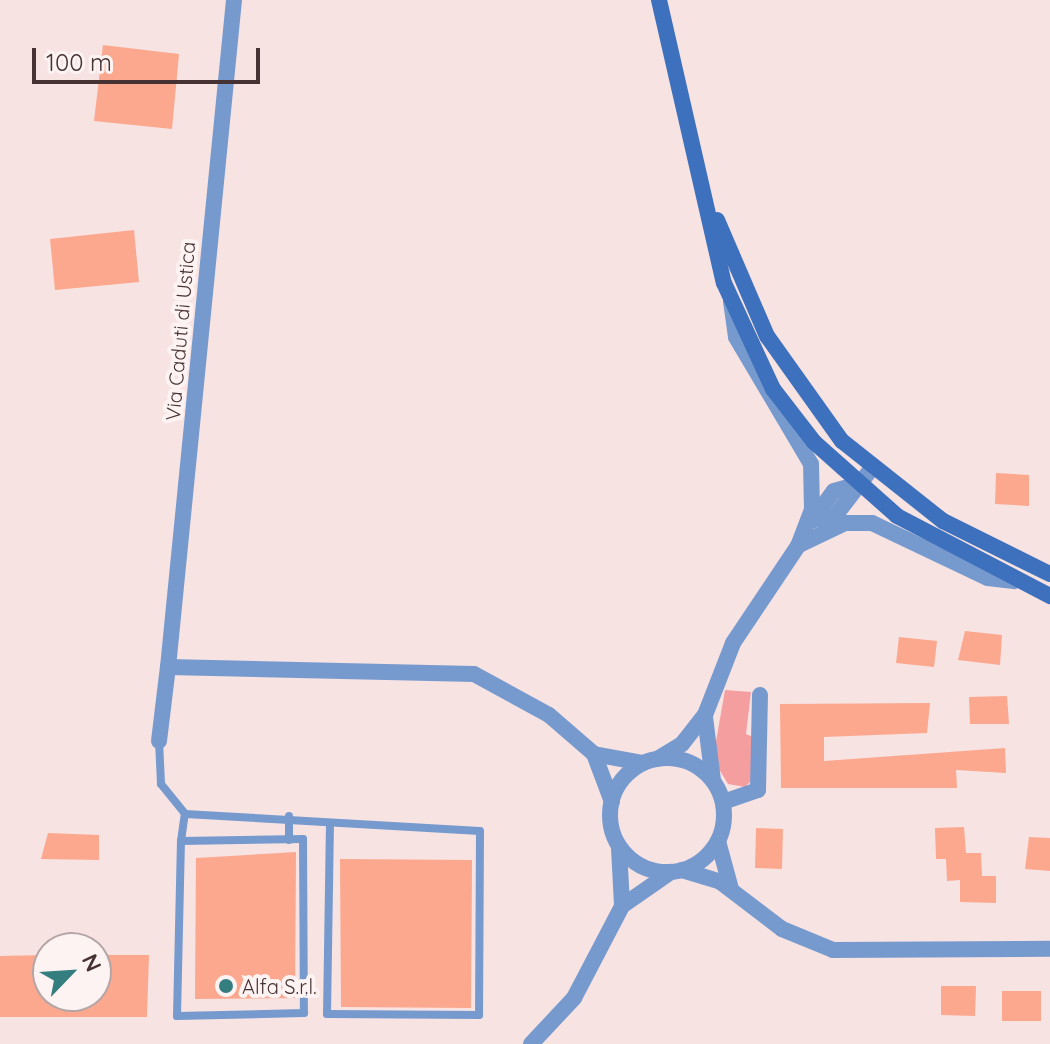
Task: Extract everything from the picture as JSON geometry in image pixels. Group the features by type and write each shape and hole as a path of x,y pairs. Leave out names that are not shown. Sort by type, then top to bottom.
{"main road":[{"path":"659,0 731,300 773,389 858,484 933,541 1050,596"},
{"path":"706,193 767,336 803,396 872,468 943,521 1050,574"}],"street":[{"name":"Via Caduti di Ustica","path":"159,741 234,0"},
{"path":"731,300 736,337 811,464 802,538"},
{"path":"823,530 872,468"},
{"path":"612,802 620,783 650,761 682,744 705,715 733,643 802,538 834,491 858,484"},
{"path":"802,538 823,530 872,523 988,578 1014,581"},
{"path":"168,667 474,674 549,715 594,754 612,802 622,906"},
{"path":"723,802 758,790 760,695"},
{"path":"705,715 713,780 723,802 718,841 732,890"},
{"path":"594,754 692,764 713,780"},
{"path":"616,839 645,867 676,871 732,890 782,929 833,950 1050,949"},
{"path":"531,1044 574,998 622,906 718,841"}],"lane":[{"path":"159,741 161,784 185,814 181,841 177,1016 304,1013 303,839 181,841"},
{"path":"185,814 316,816 330,827 480,831 479,1015 327,1014 330,827"},
{"path":"289,816 289,840"}],"shaded area":[{"path":"725,690 751,692 746,734 753,737 752,780 745,787 728,784 713,759"}],"building":[{"path":"103,45 179,54 172,129 94,121"},
{"path":"134,230 139,282 55,290 50,239"},
{"path":"996,473 1029,475 1029,506 995,504"},
{"path":"965,631 1002,635 1000,665 958,660"},
{"path":"899,637 937,641 934,667 896,663"},
{"path":"1007,696 1009,724 970,724 969,697"},
{"path":"930,703 927,733 824,737 824,761 1005,748 1006,773 956,770 957,788 781,788 780,704"},
{"path":"964,827 966,853 981,853 982,876 996,876 996,903 960,902 960,880 947,881 946,859 936,859 935,828"},
{"path":"756,828 783,829 782,869 755,868"},
{"path":"48,833 99,835 99,860 41,859"},
{"path":"1029,837 1050,838 1050,871 1025,869"},
{"path":"296,852 295,998 195,999 196,858"},
{"path":"340,859 472,860 471,1008 341,1007"},
{"path":"32,955 32,1012 112,1012 112,955 149,955 147,1017 0,1017 0,956"},
{"path":"941,986 976,986 975,1016 941,1015"},
{"path":"1002,991 1041,991 1041,1021 1002,1021"}],"place":[{"name":"Alfa S.r.l.","path":"226,986"}]}
